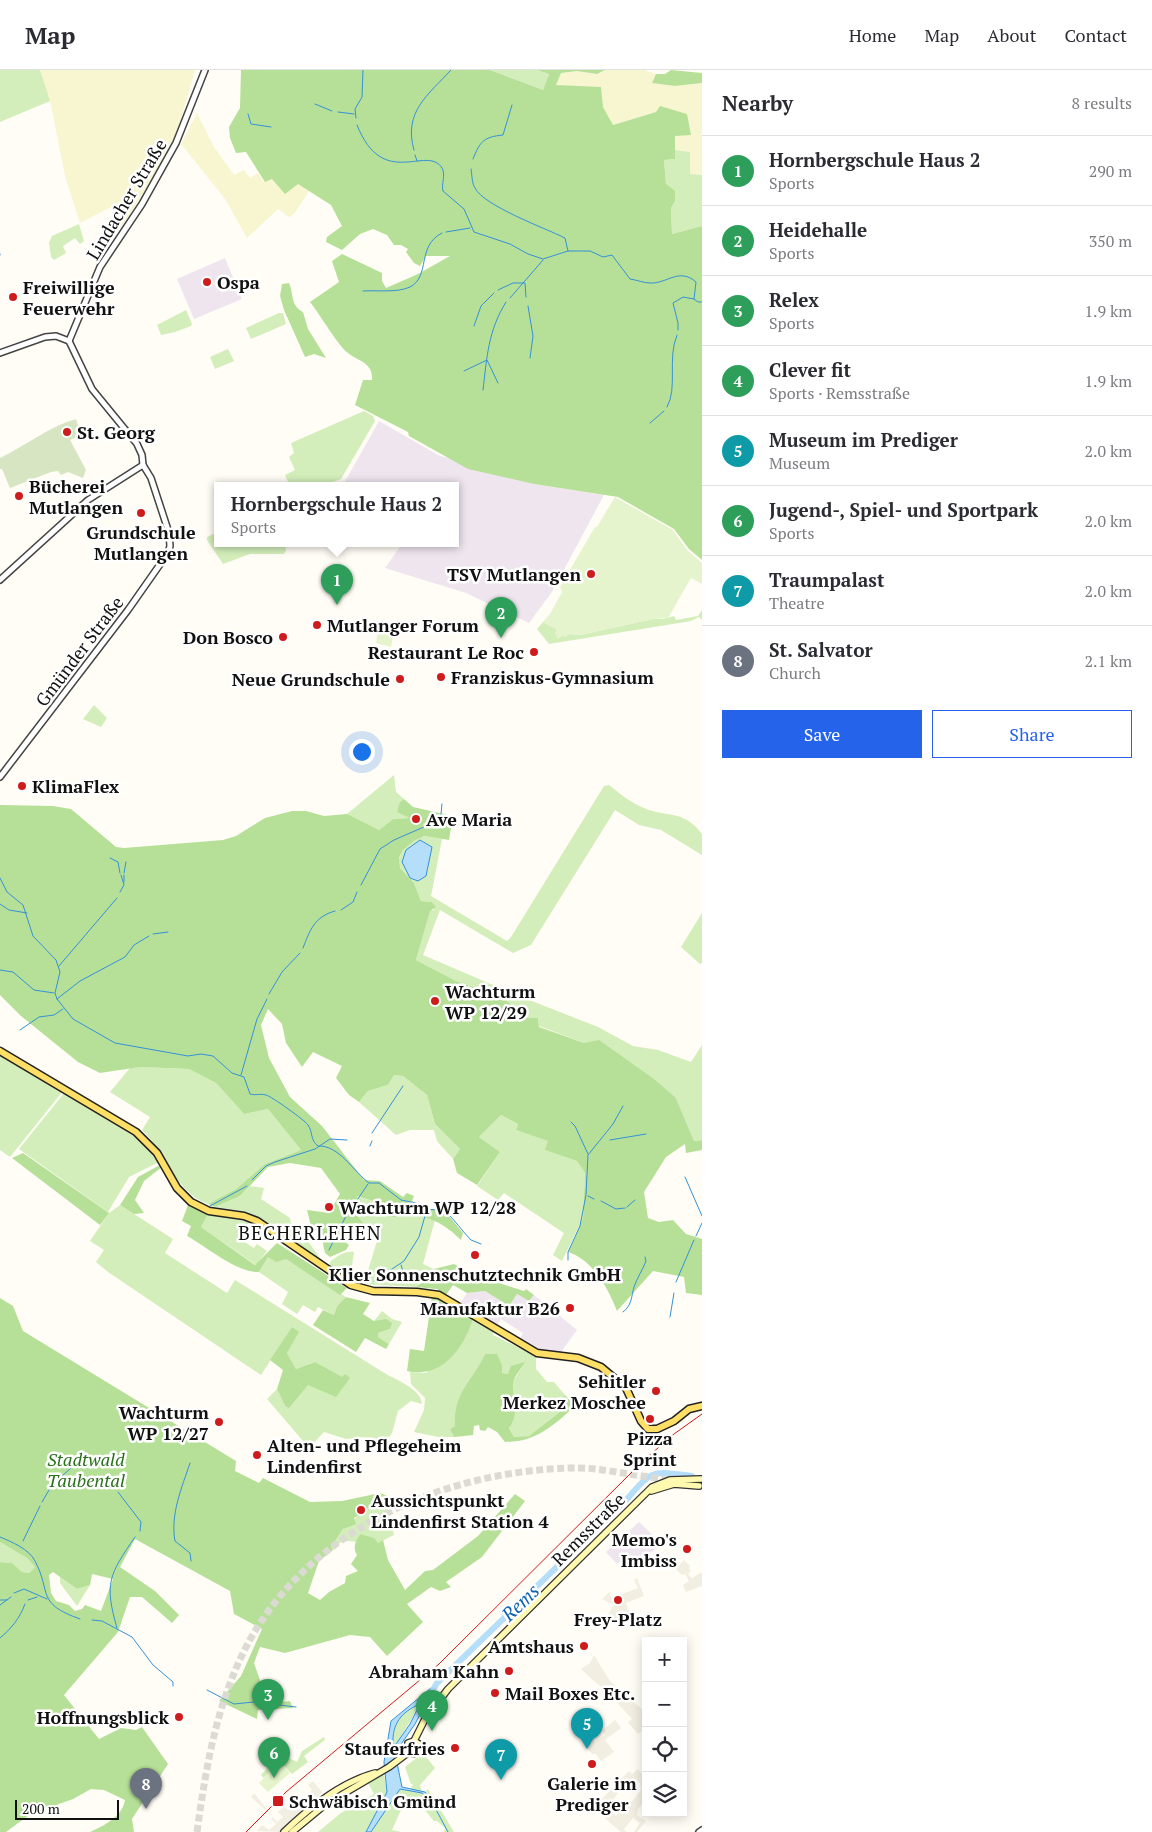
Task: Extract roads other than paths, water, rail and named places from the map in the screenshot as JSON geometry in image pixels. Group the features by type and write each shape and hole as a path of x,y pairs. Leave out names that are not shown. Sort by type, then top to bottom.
{"main road":[{"path":"0,1051 122,1123 151,1146 177,1188 191,1202 209,1211 236,1214 257,1221 351,1285 373,1291 416,1292 439,1296 537,1353 590,1361 611,1374 626,1388 643,1425 653,1430 670,1423 693,1407 702,1407"},
{"path":"700,1488 701,1478"},
{"name":"Remsstraße","path":"414,1741 424,1721 448,1689 644,1494 662,1484 701,1478"},
{"name":"Remsstraße","path":"662,1484 684,1484 700,1488"},
{"path":"414,1741 419,1744 419,1750 414,1754 409,1752 407,1746 414,1741"},
{"path":"292,1832 326,1804 382,1771 409,1752"},
{"path":"284,1832 329,1796 365,1776 382,1771"}],"street":[{"name":"Lindacher Straße","path":"69,341 100,267 142,204 176,143 205,70"},
{"path":"0,353 45,337 56,336 69,341 92,389 137,444 142,455 142,465 103,488 88,500 0,580"},
{"name":"Gmünder Straße","path":"0,776 164,561 170,546 170,539 154,484 142,465"}],"water":[{"path":"420,840 432,847 426,876 418,881 410,878 402,862 406,850"},
{"path":"437,1683 415,1724 395,1753 402,1787 425,1792 433,1803 422,1793 400,1789 371,1832 366,1832 387,1792 384,1762 391,1721","holes":["420,1704 410,1724 396,1744 393,1744 394,1730 399,1720 413,1707"]}],"waterway":[{"path":"356,118 355,109 362,97 363,70"},
{"path":"414,150 411,137 415,115 426,96 451,70"},
{"path":"315,104 332,111"},
{"path":"473,159 484,141 491,137 503,135 512,105"},
{"path":"338,112 354,114"},
{"path":"248,114 251,124 271,127"},
{"path":"357,125 368,145 379,156 391,161 426,160 435,162 442,168 444,174 443,191 464,209 474,232 510,244 528,254 543,259 568,251 590,251 603,257 612,255 630,279 645,283 656,283 673,277 684,276 696,282 694,299 702,302"},
{"path":"415,155 417,161"},
{"path":"471,169 474,186 481,195 502,209 565,238 568,251"},
{"path":"446,232 470,228"},
{"path":"363,291 393,291 410,287 420,276 429,245 442,233"},
{"path":"510,298 543,260"},
{"path":"498,290 513,283 525,283 526,297"},
{"path":"474,326 481,306 494,293"},
{"path":"678,330 673,303 683,297 694,299"},
{"path":"483,390 487,355 492,334 495,323 506,302"},
{"path":"528,306 533,336 530,358"},
{"path":"667,407 672,391 673,354 677,335"},
{"path":"464,371 487,360 498,383"},
{"path":"650,423 664,411"},
{"path":"437,821 441,814 442,804"},
{"path":"361,885 380,849 394,840 433,823"},
{"path":"110,858 118,862 120,873"},
{"path":"124,873 126,862"},
{"path":"120,892 124,885 121,875"},
{"path":"124,875 124,882"},
{"path":"0,878 7,892 23,905 33,936 56,960 60,972 55,993 57,999 73,1019 115,1043 188,1056 201,1054 213,1056 232,1073 244,1077 250,1094 269,1096 306,1123 310,1128 315,1144 339,1154 369,1183 379,1183 401,1200 416,1203 427,1209 445,1211 471,1240 481,1244"},
{"path":"341,910 353,902 357,892"},
{"path":"59,966 117,898"},
{"path":"0,904 9,910 27,913"},
{"path":"303,948 317,921 335,911"},
{"path":"153,934 168,932"},
{"path":"57,999 80,981 125,957 134,945 149,936"},
{"path":"269,994 282,972 300,953"},
{"path":"0,970 13,972 34,990 54,993"},
{"path":"241,1075 257,1019 267,999"},
{"path":"20,1030 39,1017 54,1015 63,1009"},
{"path":"372,1133 403,1086"},
{"path":"568,1260 568,1252 580,1226 586,1195 588,1155 613,1124 623,1106"},
{"path":"571,1122 575,1126 588,1154"},
{"path":"610,1140 646,1134"},
{"path":"252,1180 266,1166 275,1162 315,1149 330,1139 347,1140"},
{"path":"370,1146 372,1141"},
{"path":"685,1177 702,1216"},
{"path":"329,1250 345,1218 368,1184"},
{"path":"210,1206 247,1186"},
{"path":"588,1196 594,1199"},
{"path":"627,1207 635,1200"},
{"path":"601,1201 616,1209 625,1208"},
{"path":"374,1281 404,1261 419,1237 427,1209"},
{"path":"696,1236 702,1223"},
{"path":"676,1282 694,1240"},
{"path":"623,1312 630,1304 635,1284 646,1261 645,1257"},
{"path":"401,1265 407,1283"},
{"path":"670,1317 674,1293"},
{"path":"190,1463 175,1511 174,1531 175,1541 190,1553 191,1561"},
{"path":"62,1476 71,1468"},
{"name":"Rems","path":"433,1690 437,1683 629,1497 644,1480 650,1476 663,1473 692,1476"},
{"path":"42,1502 52,1485 60,1478"},
{"path":"118,1492 141,1522 140,1531"},
{"path":"23,1541 40,1506"},
{"path":"0,1537 20,1546 29,1553 40,1572 50,1602 56,1608 80,1619"},
{"path":"117,1628 111,1600 111,1580 119,1561 135,1537"},
{"path":"14,1593 24,1589 47,1599"},
{"path":"0,1605 11,1597"},
{"path":"28,1600 37,1597"},
{"path":"0,1600 7,1600"},
{"path":"0,1638 15,1623 25,1604"},
{"path":"92,1620 102,1621 132,1637 153,1665 173,1682 173,1686"},
{"path":"207,1690 234,1704 254,1702 296,1707"},
{"path":"432,1802 448,1832"}],"tunnel":[{"path":"197,1832 204,1784 220,1714 246,1647 272,1606 305,1570 342,1540 384,1515 428,1495 475,1481 523,1472 589,1468 702,1484"}],"railway":[{"path":"246,1832 286,1792 439,1664 643,1461 674,1434 702,1414"}],"place":[{"name":"Ospa","path":"207,282"},
{"name":"Freiwillige Feuerwehr","path":"13,297"},
{"name":"St. Georg","path":"67,432"},
{"name":"Bücherei Mutlangen","path":"19,496"},
{"name":"Grundschule Mutlangen","path":"141,513"},
{"name":"TSV Mutlangen","path":"591,574"},
{"name":"Hornbergschule Haus 2","path":"337,605"},
{"name":"Mutlanger Forum","path":"317,625"},
{"name":"Don Bosco","path":"283,637"},
{"name":"Heidehalle","path":"501,638"},
{"name":"Restaurant Le Roc","path":"534,652"},
{"name":"Franziskus-Gymnasium","path":"441,677"},
{"name":"Neue Grundschule","path":"400,679"},
{"name":"KlimaFlex","path":"22,786"},
{"name":"Ave Maria","path":"416,819"},
{"name":"Wachturm WP 12/29","path":"435,1001"},
{"name":"Wachturm WP 12/28","path":"329,1207"},
{"name":"Klier Sonnenschutztechnik GmbH","path":"475,1255"},
{"name":"Manufaktur B26","path":"570,1308"},
{"name":"Sehitler Merkez Moschee","path":"656,1391"},
{"name":"Pizza Sprint","path":"650,1419"},
{"name":"Wachturm WP 12/27","path":"219,1422"},
{"name":"Alten- und Pflegeheim Lindenfirst","path":"257,1455"},
{"name":"Aussichtspunkt Lindenfirst Station 4","path":"361,1510"},
{"name":"Memo's Imbiss","path":"687,1549"},
{"name":"Frey-Platz","path":"618,1600"},
{"name":"Amtshaus","path":"584,1646"},
{"name":"Abraham Kahn","path":"509,1671"},
{"name":"Mail Boxes Etc.","path":"495,1693"},
{"name":"Hoffnungsblick","path":"179,1717"},
{"name":"Relex","path":"268,1720"},
{"name":"Clever fit","path":"432,1731"},
{"name":"Stauferfries","path":"455,1748"},
{"name":"Museum im Prediger","path":"587,1749"},
{"name":"Galerie im Prediger","path":"592,1764"},
{"name":"Jugend-, Spiel- und Sportpark","path":"274,1778"},
{"name":"Traumpalast","path":"501,1780"},
{"name":"Schwäbisch Gmünd","path":"278,1801"},
{"name":"St. Salvator","path":"146,1809"}],"district":[{"name":"BECHERLEHEN","path":"310,1232"}],"park label":[{"name":"Stadtwald Taubental","path":"86,1469"}]}
